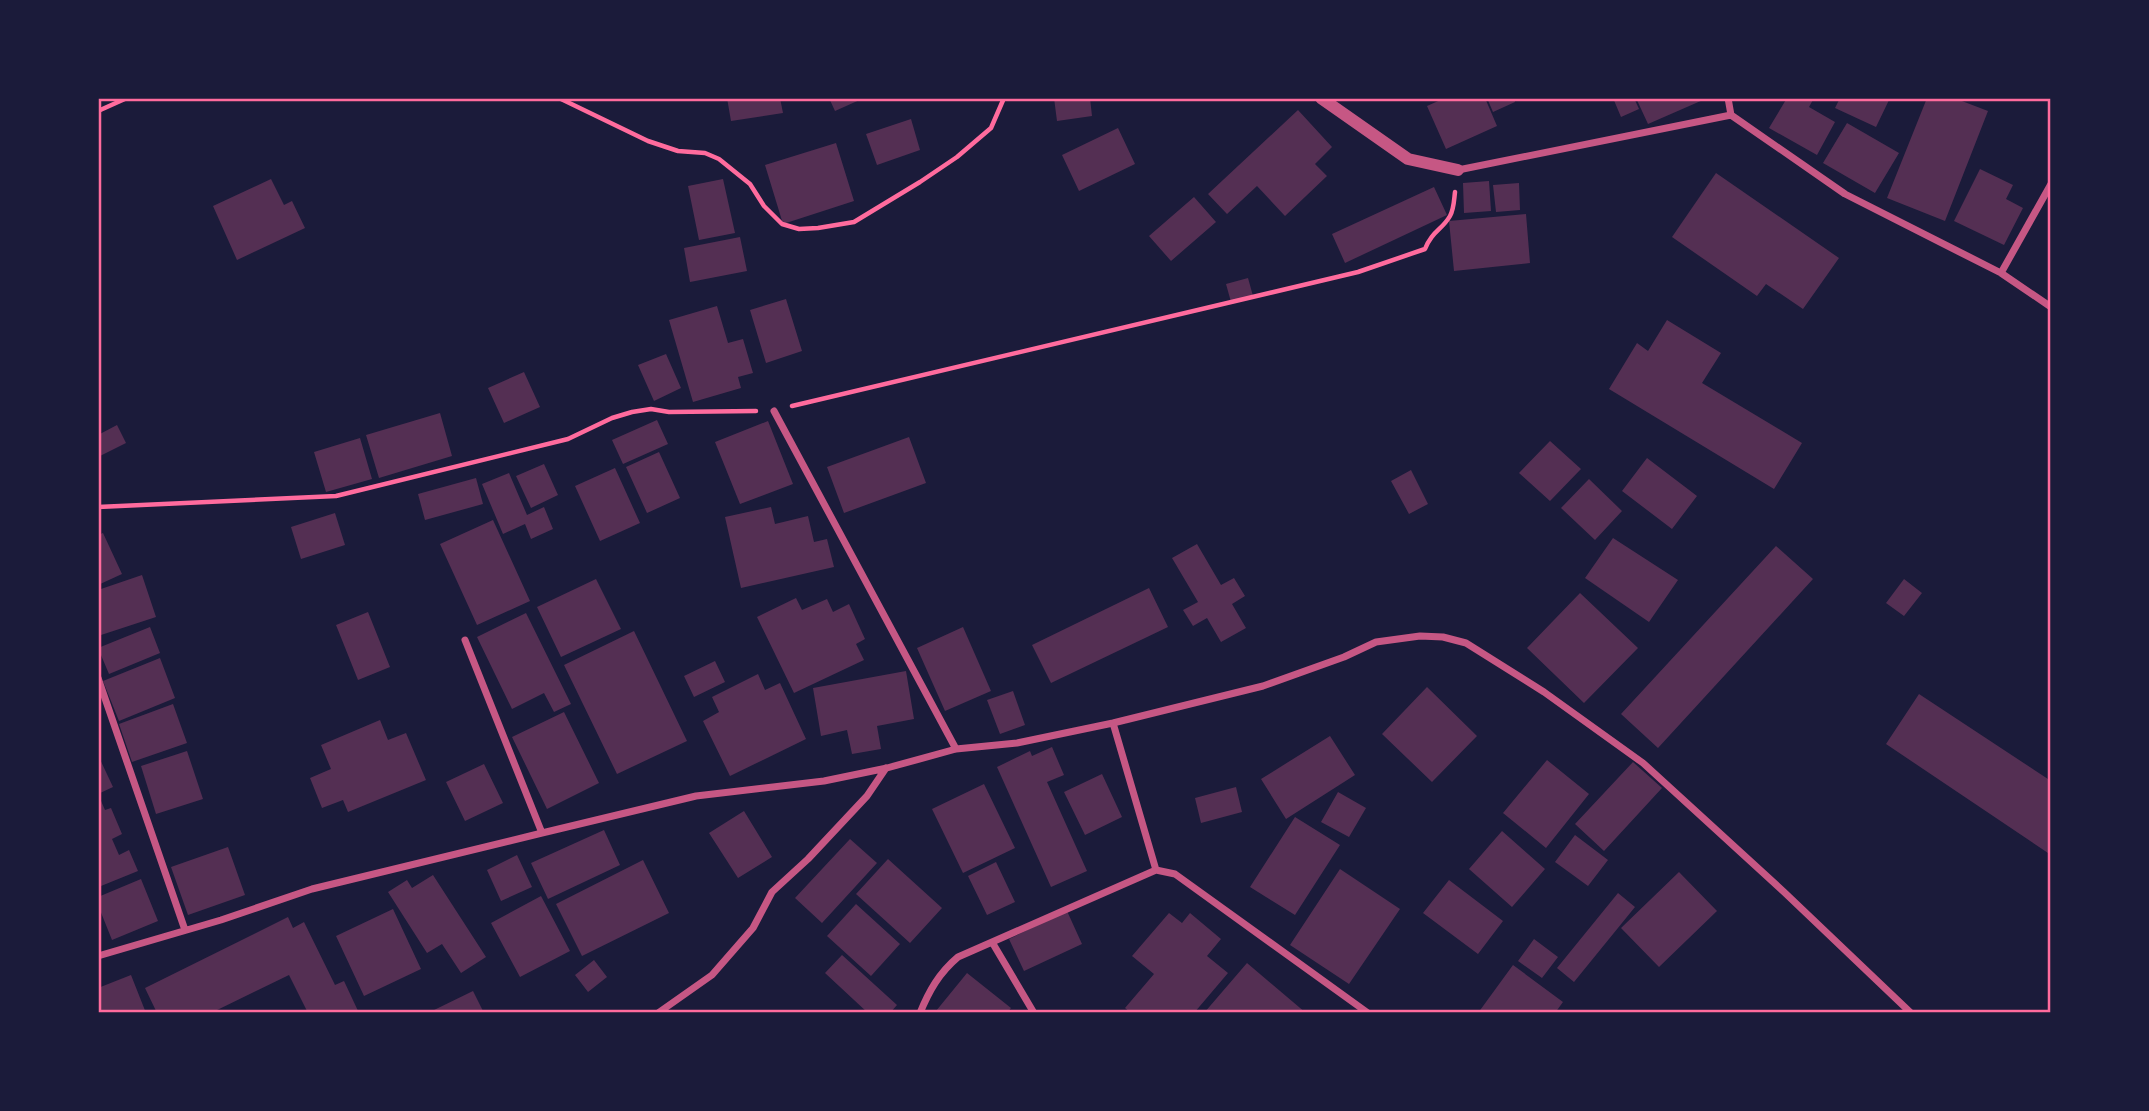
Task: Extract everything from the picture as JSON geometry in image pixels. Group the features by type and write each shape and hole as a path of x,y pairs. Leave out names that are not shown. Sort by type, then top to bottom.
{"street":[{"path":"1321,98 1408,159 1458,170 1731,115"},
{"path":"1728,98 1731,115 1845,194 2001,273 2051,307"},
{"path":"2001,273 2051,184"},
{"path":"774,411 956,749"},
{"path":"98,956 312,890 542,833 696,796 824,781 887,768 956,749 1017,743 1113,723 1263,686 1344,657 1376,642 1420,635 1466,643 1544,692 1643,763 1784,892 1910,1013"},
{"path":"465,640 542,833"},
{"path":"98,678 185,930"},
{"path":"1113,723 1156,870"},
{"path":"658,1013 712,975 753,928 772,892 867,796 887,768"},
{"path":"920,1013 929,989 947,966 958,957 1156,870 1175,874 1368,1013"},
{"path":"992,942 1034,1013"}],"path":[{"path":"98,111 127,98"},
{"path":"559,98 648,141 678,151 705,153 719,159 750,184 764,206 782,224 799,229 818,229 854,222 920,182 957,157 991,128 1004,98"},
{"path":"98,507 336,496 568,439 612,418 632,412 651,409 669,412 774,411 1358,272 1425,249 1429,238 1448,219 1452,211 1458,170"}],"building":[{"path":"727,98 780,98 783,113 731,121"},
{"path":"829,98 864,98 835,111"},
{"path":"1054,98 1090,98 1092,116 1057,121"},
{"path":"1445,98 1485,98 1497,126 1446,149 1427,106"},
{"path":"1487,98 1514,98 1515,102 1493,112"},
{"path":"1613,98 1634,98 1639,109 1621,117"},
{"path":"1636,98 1702,98 1703,100 1648,124"},
{"path":"1787,98 1814,98 1809,107 1835,122 1817,155 1769,128"},
{"path":"1840,98 1890,98 1876,127 1835,108"},
{"path":"1927,98 1954,98 1988,111 1945,221 1887,198"},
{"path":"1298,110 1332,147 1315,164 1327,176 1285,216 1257,186 1227,214 1208,194"},
{"path":"911,119 920,150 877,165 866,134"},
{"path":"1847,123 1899,153 1875,193 1823,163"},
{"path":"1118,128 1135,164 1079,191 1062,155"},
{"path":"836,143 854,201 783,224 765,165"},
{"path":"1980,169 2013,185 2006,199 2023,208 2004,245 1954,221"},
{"path":"1716,173 1839,258 1803,309 1766,284 1757,296 1672,237"},
{"path":"271,179 284,205 292,201 305,228 237,260 213,206"},
{"path":"723,179 735,233 699,240 688,186"},
{"path":"1489,181 1491,211 1464,213 1463,183"},
{"path":"1519,183 1520,210 1496,212 1493,185"},
{"path":"1434,187 1447,215 1345,263 1332,234"},
{"path":"1194,197 1216,222 1171,261 1149,236"},
{"path":"1526,214 1530,263 1454,271 1449,221"},
{"path":"740,237 747,271 690,282 684,248"},
{"path":"1248,278 1253,296 1231,302 1226,284"},
{"path":"786,299 802,351 766,363 750,310"},
{"path":"717,306 728,343 743,339 753,373 738,377 741,388 693,402 669,320"},
{"path":"1667,320 1721,353 1702,383 1802,443 1774,489 1609,389 1637,343 1648,351"},
{"path":"666,354 681,388 654,401 638,365"},
{"path":"524,372 540,407 504,423 488,388"},
{"path":"440,413 452,456 379,478 366,435"},
{"path":"657,420 668,444 623,464 612,440"},
{"path":"768,421 793,484 740,504 715,442"},
{"path":"117,425 126,443 98,457 98,435"},
{"path":"909,437 926,483 844,513 827,467"},
{"path":"360,438 372,479 326,492 314,452"},
{"path":"1550,441 1581,469 1550,501 1519,473"},
{"path":"659,452 680,498 647,513 626,467"},
{"path":"1647,458 1697,496 1672,529 1622,491"},
{"path":"544,464 558,495 531,508 516,476"},
{"path":"615,468 640,523 600,541 575,486"},
{"path":"1411,470 1428,504 1409,514 1391,481"},
{"path":"509,473 527,515 544,507 553,529 531,539 525,524 503,534 482,484"},
{"path":"476,478 483,504 425,520 418,494"},
{"path":"1589,479 1622,511 1595,540 1561,508"},
{"path":"771,507 775,524 808,516 814,542 827,539 834,567 741,588 725,517"},
{"path":"335,513 345,545 301,559 291,527"},
{"path":"493,520 530,601 477,625 440,544"},
{"path":"103,533 122,574 98,585 98,535"},
{"path":"1613,538 1678,580 1649,622 1585,578"},
{"path":"1197,544 1221,585 1234,578 1245,596 1232,604 1246,628 1221,642 1207,618 1193,626 1183,610 1198,602 1172,558"},
{"path":"1776,546 1813,579 1658,748 1621,714"},
{"path":"142,575 156,617 98,636 98,590"},
{"path":"596,579 621,629 561,657 537,607"},
{"path":"1904,579 1922,593 1904,616 1886,603"},
{"path":"1149,588 1168,627 1051,683 1032,645"},
{"path":"1580,593 1638,648 1584,703 1527,648"},
{"path":"796,598 802,610 827,599 833,612 849,604 865,639 856,644 864,660 794,693 757,617"},
{"path":"368,612 390,667 358,680 336,625"},
{"path":"526,613 571,704 554,712 544,693 512,709 477,637"},
{"path":"150,627 160,653 109,674 98,648"},
{"path":"963,627 991,691 945,711 917,648"},
{"path":"634,631 687,741 617,774 564,665"},
{"path":"160,658 175,698 119,721 103,681"},
{"path":"715,661 725,682 694,697 684,676"},
{"path":"906,671 914,719 877,726 881,749 852,754 847,730 821,736 813,688"},
{"path":"758,674 765,690 780,683 806,739 730,776 703,721 719,712 712,697"},
{"path":"1427,687 1477,736 1432,782 1382,734"},
{"path":"1013,691 1025,725 1000,734 987,700"},
{"path":"1919,694 2051,781 2051,848 2048,853 1886,744"},
{"path":"173,704 187,743 132,762 119,724"},
{"path":"564,712 599,783 547,809 512,737"},
{"path":"380,720 388,740 406,733 426,780 348,812 343,800 322,808 310,778 331,769 321,745"},
{"path":"1330,736 1355,775 1286,819 1261,779"},
{"path":"1052,747 1064,775 1047,782 1087,871 1051,887 997,767 1030,751 1032,756"},
{"path":"187,751 203,799 156,814 141,766"},
{"path":"98,755 113,787 98,794"},
{"path":"1547,760 1589,794 1546,848 1503,813"},
{"path":"1633,762 1662,788 1604,851 1575,824"},
{"path":"484,764 503,803 465,821 446,782"},
{"path":"1102,774 1122,817 1085,835 1064,792"},
{"path":"984,784 1015,848 963,873 932,809"},
{"path":"1236,787 1242,812 1201,823 1195,798"},
{"path":"1338,792 1366,808 1349,837 1321,822"},
{"path":"98,794 105,810 111,808 122,834 112,839 119,855 129,850 138,871 101,886 98,880"},
{"path":"744,811 772,857 738,878 709,833"},
{"path":"1295,817 1340,845 1295,915 1250,887"},
{"path":"604,830 620,865 548,899 531,863"},
{"path":"1502,831 1545,869 1512,907 1469,869"},
{"path":"1575,835 1608,860 1588,886 1555,862"},
{"path":"850,839 877,863 822,923 795,898"},
{"path":"228,847 245,895 188,915 171,867"},
{"path":"517,855 532,887 501,901 487,870"},
{"path":"888,859 942,908 910,943 856,894"},
{"path":"643,860 669,913 582,956 556,904"},
{"path":"996,862 1015,902 987,915 968,876"},
{"path":"1340,869 1400,909 1349,984 1290,945"},
{"path":"1679,872 1717,911 1659,967 1621,928"},
{"path":"433,875 486,957 461,973 442,944 427,953 388,892 407,880 412,888"},
{"path":"141,879 158,921 112,940 98,905 98,897"},
{"path":"1449,880 1503,921 1478,954 1423,913"},
{"path":"1618,893 1635,907 1574,982 1557,968"},
{"path":"541,896 570,951 520,977 491,923"},
{"path":"856,904 900,944 871,976 827,936"},
{"path":"393,909 421,969 364,996 336,936"},
{"path":"1067,911 1082,944 1024,971 1009,939"},
{"path":"1169,913 1182,923 1190,913 1221,939 1207,956 1228,973 1194,1013 1131,1013 1125,1008 1154,974 1132,956"},
{"path":"288,917 293,928 304,922 335,985 344,981 359,1013 308,1013 289,975 211,1013 157,1013 145,988"},
{"path":"1534,939 1558,957 1542,978 1518,961"},
{"path":"842,955 897,1005 890,1013 868,1013 825,973"},
{"path":"594,960 607,977 588,992 575,975"},
{"path":"1247,963 1306,1013 1204,1013"},
{"path":"1513,965 1563,1002 1555,1013 1478,1013"},
{"path":"967,973 1011,1008 1007,1013 936,1011"},
{"path":"131,975 146,1013 98,1013 98,988"},
{"path":"473,991 484,1013 433,1013 432,1011"}]}
